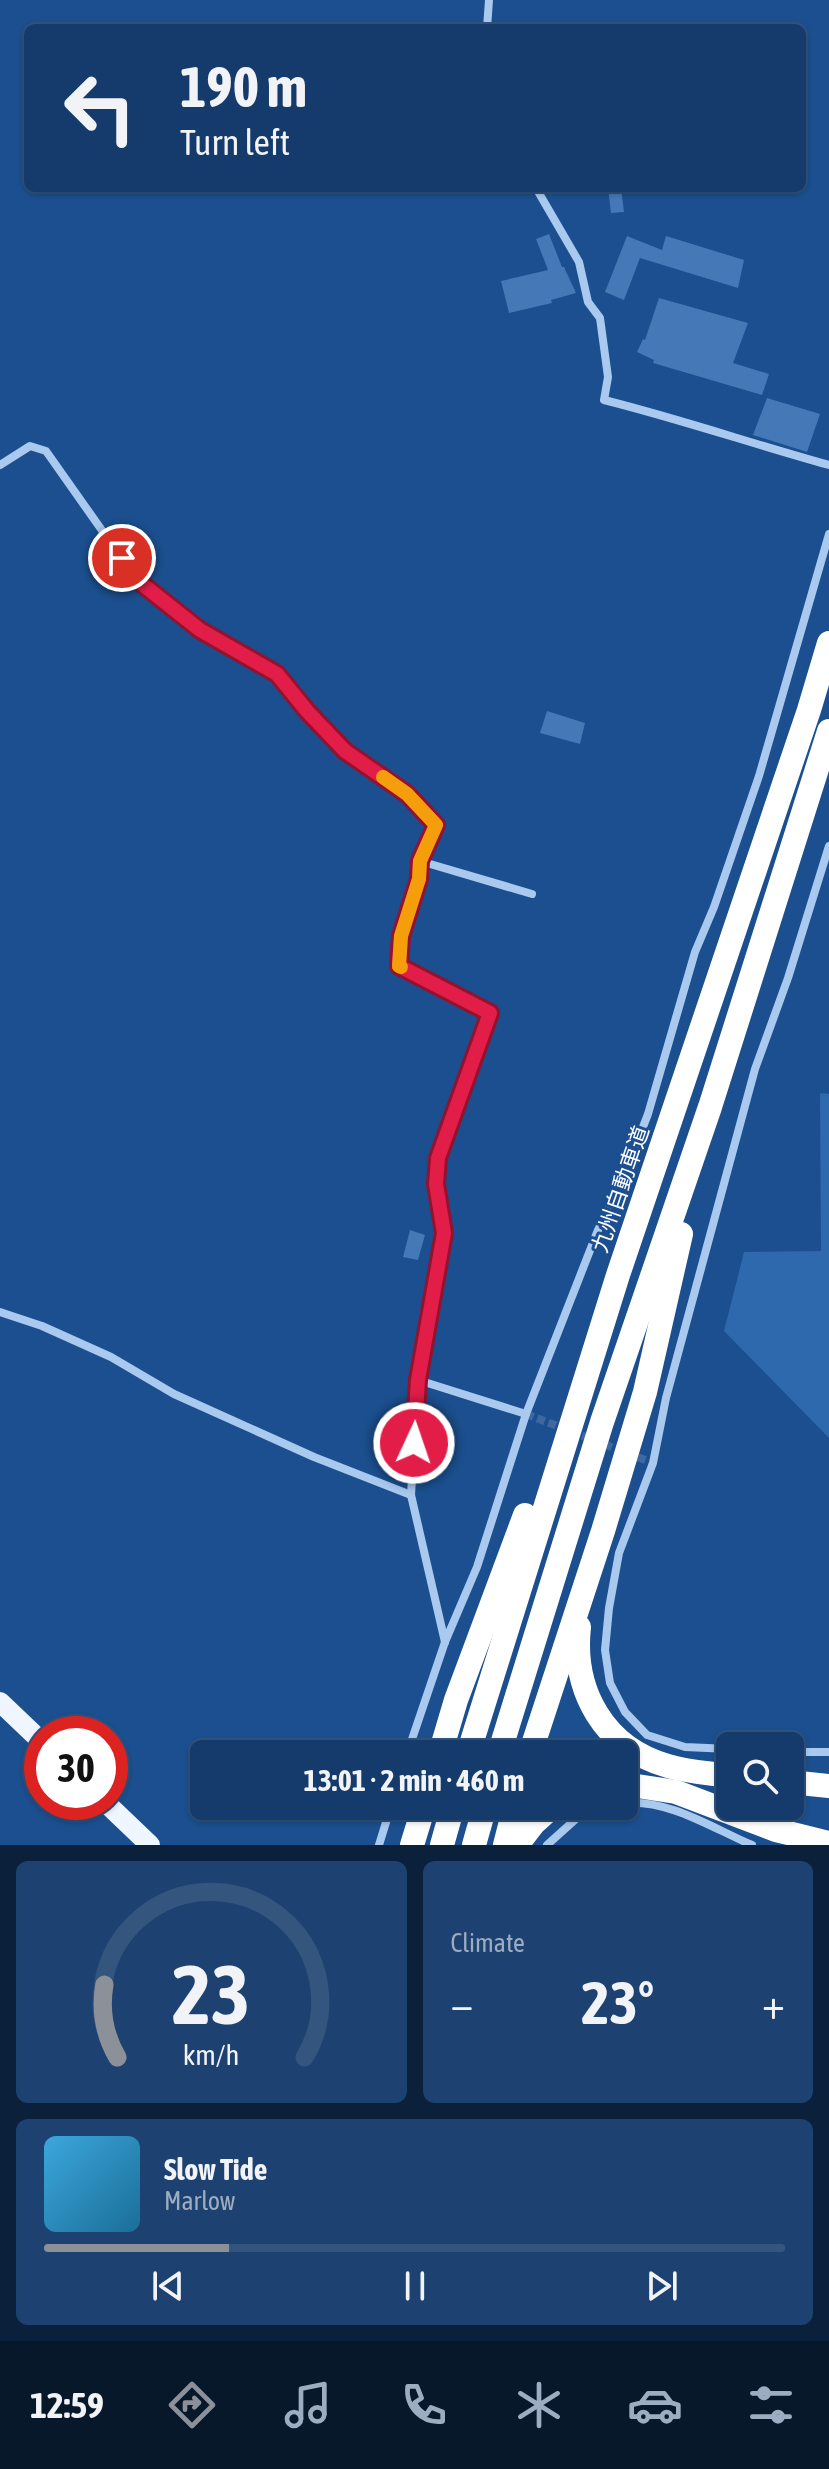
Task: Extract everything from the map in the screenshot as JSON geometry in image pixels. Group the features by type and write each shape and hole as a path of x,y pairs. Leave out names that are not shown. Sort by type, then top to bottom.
{"highway":[{"name":"九州自動車道","path":"472,1740 618,1275 829,643"},
{"path":"503,1740 602,1422 710,1107 829,731"},
{"path":"534,1740 645,1392 710,1107"},
{"path":"444,1740 584,1351 618,1275"},
{"path":"603,1531 577,1644 585,1692 608,1729 646,1758 667,1766 716,1774"},
{"path":"804,1783 829,1786"},
{"path":"638,1784 676,1792 776,1830 829,1843"},
{"path":"412,1845 420,1820"},
{"path":"442,1845 449,1820"},
{"path":"474,1845 481,1820"},
{"path":"505,1845 511,1820"},
{"path":"517,1845 537,1820"}],"main road":[{"path":"0,1702 24,1725"},
{"path":"124,1820 150,1845"}],"street":[{"path":"487,24 489,0"},
{"path":"538,192 579,262 588,302 600,318 608,377 604,400 829,465"},
{"path":"0,465 30,446 46,451 137,580 200,630 277,674 345,751 407,794 436,825 420,861 419,879 401,936 399,966 490,1013 438,1158 436,1184 444,1233 418,1380 411,1495 445,1642"},
{"path":"412,1740 445,1642 477,1567 526,1414 598,1230 623,1179 648,1114 695,952 714,907 759,776 829,534"},
{"path":"716,1748 685,1747 647,1735 625,1712 610,1683 605,1650 609,1608 619,1553 653,1463 666,1398 755,1069 788,978 829,846"},
{"path":"420,861 532,894"},
{"path":"0,1312 42,1326 111,1357 174,1394 314,1457 411,1495"},
{"path":"418,1380 526,1414"},
{"path":"804,1752 829,1752"},
{"path":"638,1801 675,1811 752,1845"},
{"path":"379,1845 387,1820"},
{"path":"547,1845 575,1820"}],"shaded area":[{"path":"820,1093 829,1094 829,1438 724,1331 744,1252 821,1251"}],"building":[{"path":"608,192 622,192 624,212 611,213"},
{"path":"549,234 576,293 551,300 552,303 509,313 501,281 548,270 536,239"},
{"path":"627,236 662,250 666,236 744,260 738,288 640,258 624,300 605,292"},
{"path":"659,298 748,323 733,363 769,374 762,395 653,363 654,360 637,352 645,340"},
{"path":"767,398 820,414 807,452 753,435"},
{"path":"547,711 585,723 580,744 540,733"},
{"path":"410,1230 425,1235 418,1260 403,1257"}],"tunnel":[{"path":"526,1414 653,1463"}],"slow traffic":[{"path":"383,777 407,794 436,825 420,861 419,879 401,936 401,967"}],"route":[{"path":"122,558 137,580 200,630 277,674 345,751 407,794 436,825 420,861 419,879 401,936 399,966 490,1013 438,1158 436,1184 444,1233 418,1380 414,1443"}]}
